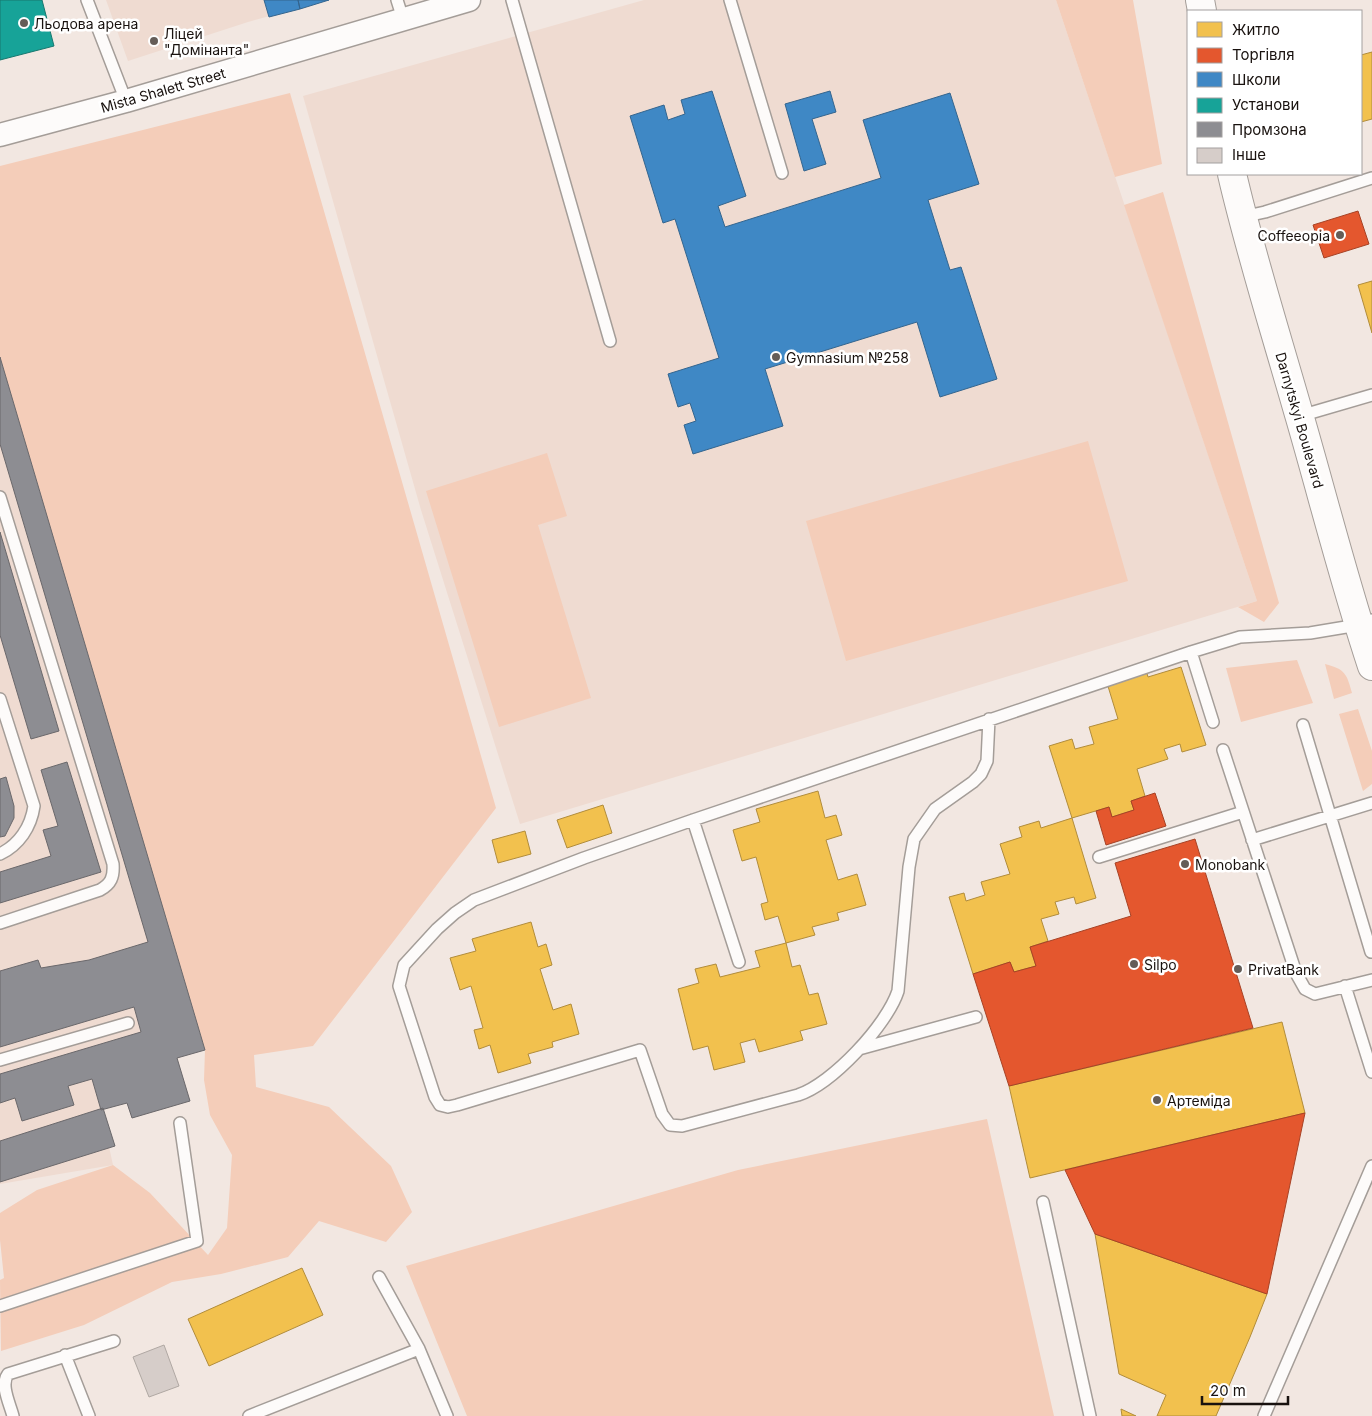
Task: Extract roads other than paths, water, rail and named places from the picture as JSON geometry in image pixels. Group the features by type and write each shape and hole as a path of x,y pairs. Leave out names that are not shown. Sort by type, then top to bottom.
{"street":[{"name":"Mista Shalett Street","path":"0,135 126,101 400,10 469,0"},
{"name":"Darnytskyi Boulevard","path":"1232,175 1248,241 1300,416 1365,622 1372,666"}],"lane":[{"path":"87,0 126,101"},
{"path":"512,0 610,341"},
{"path":"730,0 782,172"},
{"path":"1242,217 1265,212 1372,178"},
{"path":"1300,416 1372,395"},
{"path":"0,497 114,872 112,880 100,890 0,923"},
{"path":"989,719 986,761 981,774 973,782 935,809 914,839 909,868 898,991 889,1011 859,1049 819,1086 809,1092 682,1126 670,1125 662,1114 640,1050 457,1105 448,1107 440,1105 435,1097 399,986 404,965 437,929 474,900 584,858 693,820 989,719 1191,652 1240,637 1310,633 1365,622"},
{"path":"1191,652 1213,722"},
{"path":"0,699 34,806 32,820 23,835 8,850 0,854"},
{"path":"1303,726 1371,952"},
{"path":"1223,750 1296,973 1305,989 1315,994 1372,980"},
{"path":"1252,840 1372,803"},
{"path":"1099,857 1243,812"},
{"path":"693,820 739,962"},
{"path":"1345,986 1372,1072"},
{"path":"859,1049 976,1017"},
{"path":"0,1060 128,1023"},
{"path":"0,1306 197,1241 180,1123"},
{"path":"1264,1416 1372,1166"},
{"path":"1043,1202 1090,1416"},
{"path":"379,1277 419,1349 447,1416"},
{"path":"13,1416 4,1385 8,1374 114,1341"},
{"path":"249,1416 419,1349"},
{"path":"65,1355 89,1416"}],"place":[{"name":"Льодова арена","path":"24,23"},
{"name":"Ліцей \"Домінанта\"","path":"154,41"},
{"name":"Coffeeopia","path":"1340,235"},
{"name":"Gymnasium №258","path":"776,357"},
{"name":"Monobank","path":"1185,864"},
{"name":"Silpo","path":"1134,964"},
{"name":"PrivatBank","path":"1238,969"},
{"name":"Артеміда","path":"1157,1100"}]}
